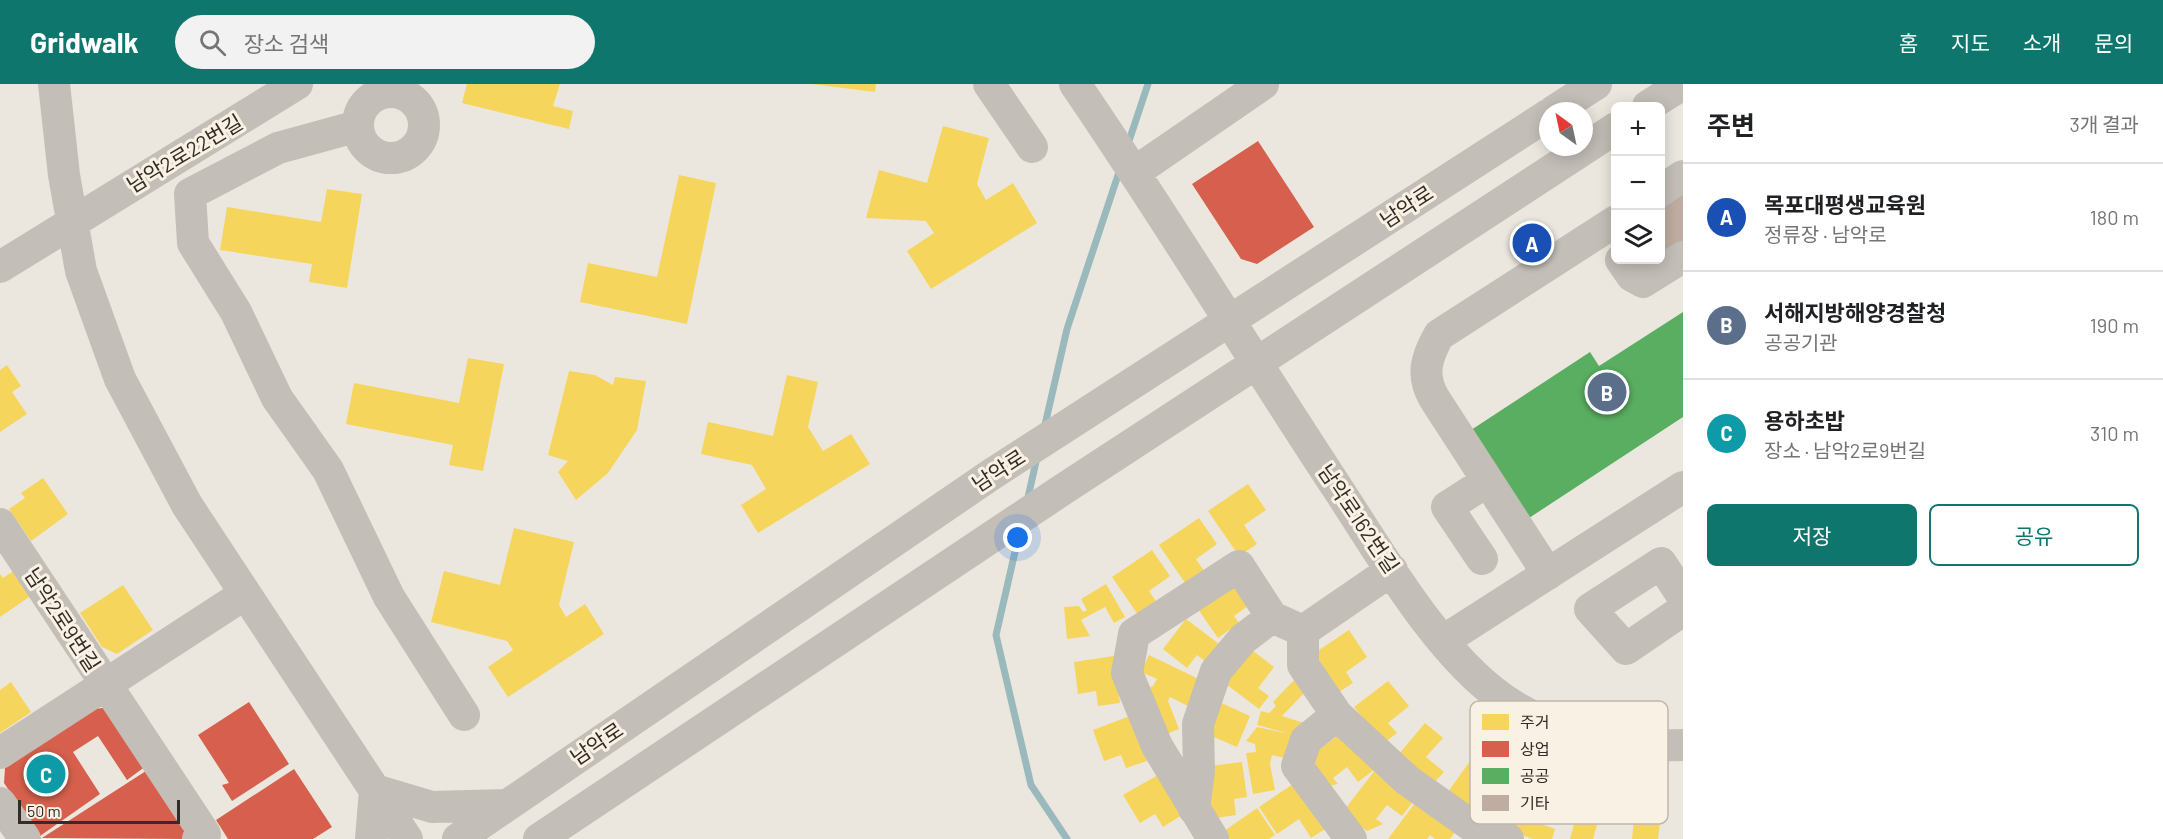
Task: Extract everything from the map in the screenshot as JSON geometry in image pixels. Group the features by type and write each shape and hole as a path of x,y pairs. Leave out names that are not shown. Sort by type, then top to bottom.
{"street":[{"path":"54,84 71,221 88,294 120,379 181,495 407,839"},
{"name":"남악2로22번길","path":"0,267 71,221 254,113 297,84"},
{"path":"989,84 1032,147"},
{"name":"남악로162번길","path":"1075,84 1132,168 1256,364 1392,570 1443,641 1472,674 1507,701"},
{"path":"1132,168 1263,84"},
{"path":"1568,102 1596,84"},
{"path":"1654,102 1683,84"},
{"path":"371,90 407,96 422,112 423,135 408,153 398,157 386,157 366,147 358,126 362,109 371,90"},
{"name":"남악로","path":"458,839 992,474 1098,408 1539,121"},
{"path":"358,126 278,148 190,194 193,243 237,312 277,398 328,470 389,597 464,715"},
{"path":"539,839 1062,490 1611,131"},
{"path":"1665,188 1683,176"},
{"path":"1548,574 1486,482 1426,384 1426,362 1439,335 1611,234"},
{"path":"1624,264 1632,276 1643,282 1683,257"},
{"path":"1482,559 1447,507 1486,482"},
{"path":"1443,641 1683,487"},
{"name":"남악2로9번길","path":"0,524 104,685 205,834 198,839"},
{"path":"1679,582 1661,563 1590,609 1626,649 1683,610"},
{"path":"1213,839 1157,746 1127,673 1134,634 1239,566 1272,617 1303,631"},
{"path":"1303,631 1392,570"},
{"name":"남악2로9번길","path":"0,753 245,594"},
{"path":"1194,809 1199,771 1198,724 1216,671 1243,639 1272,617"},
{"path":"1303,631 1303,665 1337,715 1464,832 1508,839"},
{"path":"1337,715 1306,740 1297,766 1351,839"},
{"name":"남악로162번길","path":"1668,745 1683,745"},
{"path":"375,790 432,807 507,805"},
{"path":"371,839 375,790"},
{"path":"0,803 25,839"}],"building: 주거":[{"path":"467,84 560,84 553,106 573,111 569,129 462,103"},
{"path":"812,84 876,84 875,92"},
{"path":"943,126 989,138 977,184 986,200 1013,183 1037,223 931,289 907,251 934,233 926,221 866,218 879,170 927,183"},
{"path":"679,175 716,183 687,324 580,302 588,263 657,277"},
{"path":"327,189 362,194 347,288 309,282 312,264 220,250 227,207 321,222"},
{"path":"468,358 504,364 483,471 449,465 453,445 346,424 354,383 459,403"},
{"path":"7,365 21,386 12,392 27,414 0,432 0,370"},
{"path":"569,371 595,375 613,385 615,377 646,381 637,430 608,473 576,500 558,472 568,461 548,455"},
{"path":"787,375 818,382 808,427 823,451 851,434 870,464 758,533 741,505 766,489 752,465 701,454 708,422 773,436"},
{"path":"43,478 68,514 31,541 9,509 25,498 21,493"},
{"path":"1248,484 1266,510 1244,525 1257,544 1239,556 1208,511"},
{"path":"1199,518 1217,544 1196,559 1208,577 1190,590 1159,545"},
{"path":"514,528 574,542 559,605 566,617 585,604 604,634 508,697 488,667 513,650 507,641 431,622 444,571 500,585"},
{"path":"1152,550 1170,576 1149,591 1161,609 1143,622 1112,577"},
{"path":"18,568 35,593 0,617 0,574 3,578"},
{"path":"1237,582 1252,603 1234,616 1239,623 1218,638 1198,609"},
{"path":"1106,584 1125,617 1114,623 1105,607 1081,620 1090,636 1067,639 1064,607 1079,606 1083,612 1087,610 1081,599"},
{"path":"123,585 153,630 117,654 102,647 80,613"},
{"path":"1186,619 1223,647 1210,665 1197,655 1187,668 1163,649"},
{"path":"1349,630 1367,657 1346,672 1353,683 1339,692 1313,654"},
{"path":"1248,647 1274,667 1258,688 1269,696 1259,709 1222,681"},
{"path":"1149,655 1207,683 1194,709 1170,697 1168,701 1179,729 1161,736 1143,690 1153,686 1157,679 1141,672"},
{"path":"1114,656 1120,703 1098,706 1096,691 1078,694 1074,662"},
{"path":"1297,677 1309,688 1282,716 1307,724 1289,759 1272,755 1270,764 1275,790 1253,794 1246,753 1256,752 1255,744 1246,741 1257,727 1290,734 1257,725 1261,711 1269,713 1276,706 1273,702"},
{"path":"1388,681 1409,706 1388,723 1397,733 1383,744 1354,707"},
{"path":"11,682 31,712 0,733 0,690"},
{"path":"1215,700 1250,716 1237,747 1202,732"},
{"path":"1130,716 1147,761 1126,768 1121,755 1104,761 1093,730"},
{"path":"1425,723 1443,738 1426,757 1444,772 1432,785 1398,755"},
{"path":"1345,730 1375,769 1358,782 1347,767 1333,778 1338,784 1321,787 1302,763"},
{"path":"1470,761 1470,807 1448,792"},
{"path":"1242,762 1247,797 1234,799 1236,815 1210,819 1202,767"},
{"path":"1375,770 1415,799 1402,816 1387,805 1376,819 1383,824 1367,831 1342,813"},
{"path":"1158,775 1182,815 1163,827 1155,814 1140,823 1123,795"},
{"path":"1299,780 1330,826 1311,838 1299,819 1277,834 1259,807"},
{"path":"1418,799 1458,828 1450,839 1435,839 1430,835 1427,839 1388,839"},
{"path":"1257,808 1275,835 1269,839 1219,839 1217,836"},
{"path":"1508,824 1541,824 1555,829 1552,839 1533,839 1506,829"},
{"path":"1574,824 1597,824 1593,839 1570,839"},
{"path":"1634,824 1660,824 1658,839 1632,839"}],"building: 상업":[{"path":"1258,141 1314,227 1257,264 1241,259 1192,184"},
{"path":"249,702 289,764 232,801 222,785 229,783 198,735"},
{"path":"103,708 112,714 146,766 127,780 98,736 73,752 100,794 40,836 4,783 5,768 92,709"},
{"path":"149,769 188,831 186,839 42,838"},
{"path":"294,769 332,827 313,839 228,839 216,820"}],"building: 공공":[{"path":"1683,312 1683,417 1526,520 1468,432 1590,352 1599,366"}],"building: 기타":[{"path":"1683,193 1683,246 1665,258 1665,210 1665,205"},
{"path":"1644,264 1655,264 1647,269"}],"waterway":[{"path":"1127,147 1148,84"},
{"path":"1044,429 1067,329 1120,169"},
{"path":"1027,502 1037,457"},
{"path":"1020,530 996,635 1031,785 1067,839"}],"place":[{"name":"목포대평생교육원","path":"1532,243"},
{"name":"서해지방해양경찰청","path":"1607,392"},
{"name":"용하초밥","path":"46,774"}]}
